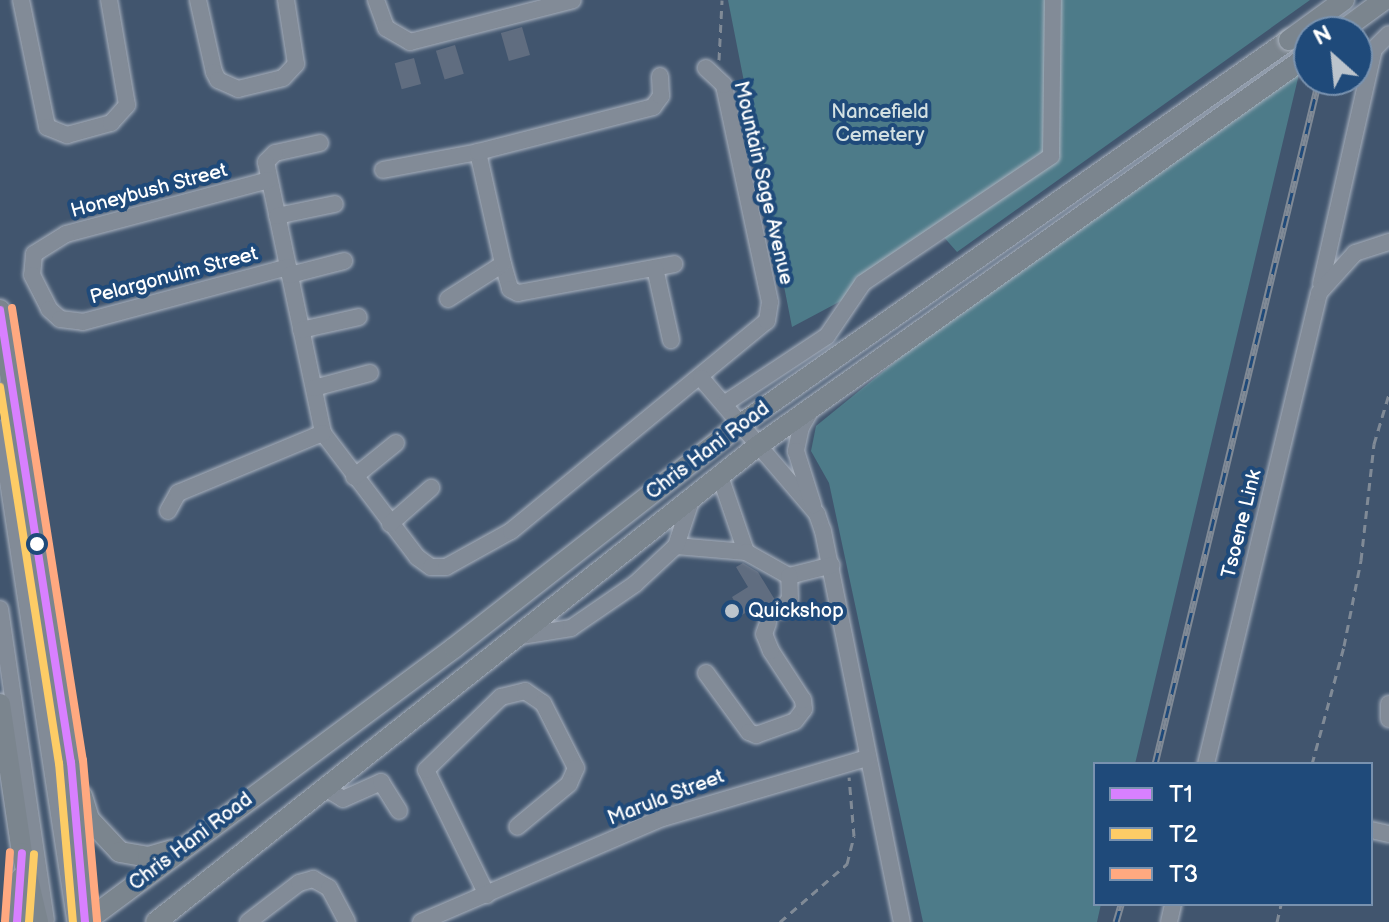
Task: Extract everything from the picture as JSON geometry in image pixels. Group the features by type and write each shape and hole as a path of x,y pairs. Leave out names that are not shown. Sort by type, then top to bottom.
{"main road":[{"name":"Chris Hani Road","path":"85,922 454,648 741,424 1344,0"},
{"path":"1362,16 1384,0"},
{"name":"Chris Hani Road","path":"164,918 515,637 816,402 1293,67"},
{"path":"0,310 71,762 85,922"},
{"path":"0,704 22,853 38,922"},
{"path":"71,762 89,819 120,852 164,854 200,834"},
{"path":"17,922 22,853"}],"street":[{"path":"21,0 47,127 67,135 111,123 127,105 109,0"},
{"path":"198,0 214,72 218,80 238,89 283,78 296,64 286,0"},
{"path":"376,0 386,28 410,42 573,0"},
{"path":"724,404 827,336 863,283 1051,156 1056,141 1053,0"},
{"name":"Tsoene Link","path":"1206,762 1374,49 1389,34"},
{"name":"Mountain Sage Avenue","path":"390,524 431,567 454,564 511,531 760,331 770,312 728,102 712,72"},
{"path":"383,170 478,152 653,107 661,96 660,76"},
{"path":"320,143 269,156 269,180 323,433 390,524 431,488"},
{"path":"478,152 510,289 518,293 674,264"},
{"name":"Honeybush Street","path":"40,246 66,234 269,180"},
{"path":"277,216 335,204"},
{"name":"Tsoene Link","path":"1319,293 1355,253 1389,242"},
{"name":"Pelargonuim Street","path":"40,246 30,263 32,275 49,309 71,321 344,261"},
{"path":"448,299 503,264"},
{"path":"655,268 671,340"},
{"path":"301,330 359,317"},
{"path":"314,388 370,373"},
{"path":"701,378 817,514"},
{"path":"816,402 801,427 796,451 832,565 867,758 902,922"},
{"path":"0,429 75,922"},
{"path":"168,511 178,493 323,433"},
{"path":"354,477 396,443"},
{"path":"720,476 746,552"},
{"path":"515,637 579,624 635,584 676,546 692,498"},
{"path":"676,546 746,552 789,576 832,565"},
{"path":"781,610 790,599 789,576"},
{"path":"0,609 47,922"},
{"path":"706,673 749,732 756,735 795,721 801,715 803,700 771,651 764,634 768,623"},
{"path":"487,895 426,770 501,697 525,691 543,703 576,768 569,784 517,827"},
{"path":"1389,704 1389,719"},
{"name":"Marula Street","path":"421,922 663,818 867,758"},
{"path":"325,788 343,799 381,782 399,811"},
{"path":"248,922 313,879 329,888 347,922"}],"path":[{"path":"712,72 722,0"},
{"path":"1313,762 1344,646 1361,560 1374,444 1389,394"},
{"path":"780,922 847,864 854,836 848,763"}],"green space":[{"name":"Nancefield Cemetery","path":"728,0 1310,0 957,252 942,235 871,285 792,327"},
{"path":"1293,78 1294,96 1135,762 1093,762 1093,906 1101,906 1097,922 923,922 829,483 811,451 816,426 924,338"}],"building":[{"path":"522,27 530,55 509,61 501,33"},
{"path":"455,45 464,74 445,80 436,51"},
{"path":"414,58 421,84 402,89 395,63"},
{"path":"743,563 758,572 775,600 770,612 763,614 758,605 742,615 732,597 748,587 736,567"}],"railway":[{"path":"1335,16 1339,0"},
{"path":"1155,762 1315,96"},
{"path":"1116,922 1120,906"}],"transit line":[{"name":"T3","path":"12,308 83,760 97,921"},
{"name":"T1","path":"0,310 71,762 85,922"},
{"name":"T2","path":"0,387 59,763 73,922"},
{"name":"T3","path":"5,921 10,852"},
{"name":"T1","path":"17,922 22,853"},
{"name":"T2","path":"29,922 34,854"}],"place":[{"name":"Quickshop","path":"732,611"}]}
